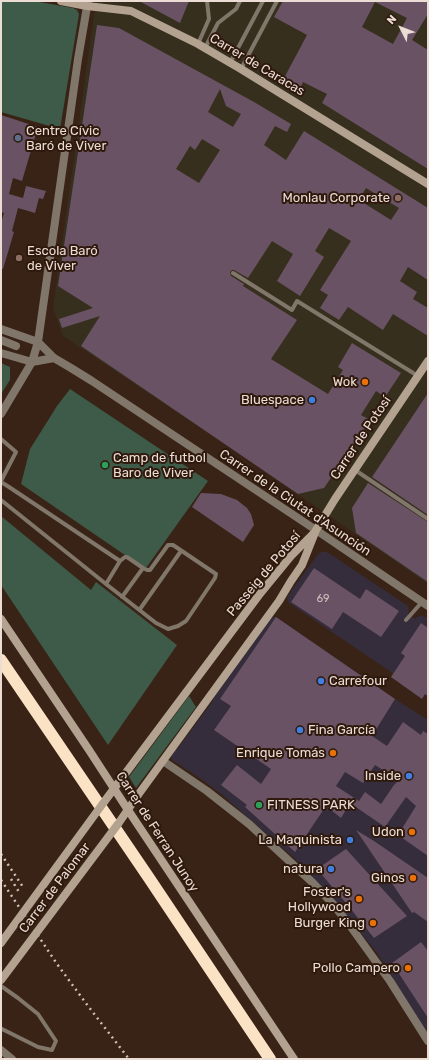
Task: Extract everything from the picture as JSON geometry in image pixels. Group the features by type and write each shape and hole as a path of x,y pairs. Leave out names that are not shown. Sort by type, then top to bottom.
{"highway":[{"path":"1,660 270,1059"}],"street":[{"name":"Carrer de Caracas","path":"61,1 131,11 202,46 428,184"},
{"path":"1,414 32,362 38,342 76,74 88,4"},
{"path":"1,329 38,342"},
{"path":"1,340 16,346"},
{"name":"Carrer de la Ciutat d'Asunción","path":"38,342 54,358 87,378 425,604"},
{"path":"1,353 32,362 54,358"},
{"name":"Carrer de Potosí","path":"316,530 428,360"},
{"name":"Passeig de Potosí","path":"128,810 278,601 302,564 316,530"},
{"name":"Passeig de Potosí","path":"114,789 259,596 291,556 316,530"},
{"name":"Carrer de Ferran Junoy","path":"1,619 294,1059"},
{"path":"163,761 207,791 249,824 312,882 333,904 390,981 428,1041"},
{"name":"Carrer de Palomar","path":"1,943 114,789"},
{"name":"Carrer de Palomar","path":"1,980 128,810"},
{"path":"1,1050 12,1059"}],"lane":[{"path":"202,46 208,20 208,1"},
{"path":"202,46 218,23 236,9 240,1"},
{"path":"230,63 263,1"},
{"path":"241,69 277,1"},
{"path":"208,20 218,23"},
{"path":"233,273 292,310 297,302 418,376"},
{"path":"1,439 16,452 1,482 120,561"},
{"path":"355,469 428,519"},
{"path":"1,500 106,584 140,609 156,623 168,629 178,626 186,620 215,578 216,574 173,545 168,545 150,570 143,568 127,557 123,558 106,584"},
{"path":"140,609 181,551"},
{"path":"122,596 143,568"},
{"path":"406,620 425,604"},
{"path":"1,986 38,1014 56,1041 52,1050 38,1047 1,1029"}],"shaded area":[{"path":"97,1 428,1 428,584 244,457 63,336 53,308"},
{"path":"327,552 408,606 408,614 416,619 422,615 428,619 428,697 289,603 287,597 318,554"},
{"name":"La Maquinista","path":"276,617 428,720 428,1034 377,953 338,905 294,858 220,793 172,760 171,756 175,749 178,748 212,702 214,695 269,620"}],"green space":[{"path":"1,1 34,1 73,8 77,10 79,14 60,129 1,112"},
{"path":"1,363 10,367 10,380 1,394"},
{"name":"Camp de futbol Baro de Viver","path":"70,389 208,481 146,568 21,484 30,449 57,406"},
{"path":"1,516 91,590 96,582 177,645 108,745 1,585"},
{"path":"189,696 196,707 136,788 129,777"}],"building":[{"path":"139,1 189,1 180,23"},
{"path":"283,1 428,1 428,14 412,40 428,50 428,169 322,103 327,94 303,82 300,90 283,80 307,35 274,17","holes":["375,2 407,18 393,44 362,27"]},
{"path":"97,25 119,28 291,124 287,132 275,126 264,145 286,160 304,131 428,208 428,280 408,267 400,281 417,292 413,299 428,308 428,336 393,314 383,330 348,307 339,320 320,308 328,295 320,290 351,241 329,228 315,251 324,257 300,296 277,281 293,254 272,241 248,278 234,270 230,272 231,276 244,284 243,286 297,320 271,359 328,394 343,370 338,367 352,343 401,373 385,397 376,391 361,415 370,420 324,488 298,494 81,346 100,316 62,328 59,319 93,308 58,286","holes":["220,89 226,106 241,114 233,127 208,112","202,139 220,150 199,183 176,169 190,146 195,150","366,188 399,208 391,220 359,200"]},
{"path":"1,115 38,127 22,181 13,178 9,194 23,198 26,186 46,191 43,199 39,198 35,213 18,208 12,231 14,232 3,269 1,269 1,223 4,213 1,212"},
{"path":"428,393 428,515 372,477"},
{"path":"368,483 428,522 428,582 356,533 352,508"},
{"path":"201,493 221,494 237,500 247,508 251,514 254,525 243,542 192,507"},
{"path":"314,568 360,599 366,589 399,611 381,637 343,612 332,629 291,602"},
{"path":"276,617 395,699 372,736 387,746 403,722 421,735 423,731 428,734 428,856 398,835 416,806 406,797 385,827 350,803 341,818 326,806 295,852 245,807 247,805 221,785 237,765 261,784 271,769 214,730 231,706 220,699","holes":["375,765 399,780 381,804 365,792 359,801 336,786 345,772 363,783"]},
{"path":"421,623 428,628 428,696 425,694 422,699 391,677 405,656 401,653"},
{"path":"356,830 428,878 428,922 414,912 412,913"},
{"path":"346,849 407,916 374,938 317,869"},
{"path":"421,942 428,951 428,1018 392,963"}],"railway":[{"path":"1,854 23,887"},
{"path":"11,879 19,892"},
{"path":"1,880 57,964 129,1059"}],"place":[{"name":"Centre Cívic Baró de Viver","path":"18,138"},
{"name":"Monlau Corporate","path":"398,198"},
{"name":"Escola Baró de Viver","path":"19,258"},
{"name":"Wok","path":"365,382"},
{"name":"Bluespace","path":"312,400"},
{"name":"Camp de futbol Baro de Viver","path":"105,465"},
{"name":"Carrefour","path":"321,681"},
{"name":"Fina García","path":"300,730"},
{"name":"Enrique Tomás","path":"333,753"},
{"name":"Inside","path":"409,776"},
{"name":"FITNESS PARK","path":"259,805"},
{"name":"Udon","path":"412,832"},
{"name":"La Maquinista","path":"350,840"},
{"name":"natura","path":"331,869"},
{"name":"Ginos","path":"413,878"},
{"name":"Foster's Hollywood","path":"359,899"},
{"name":"Burger King","path":"373,923"},
{"name":"Pollo Campero","path":"408,968"}]}
